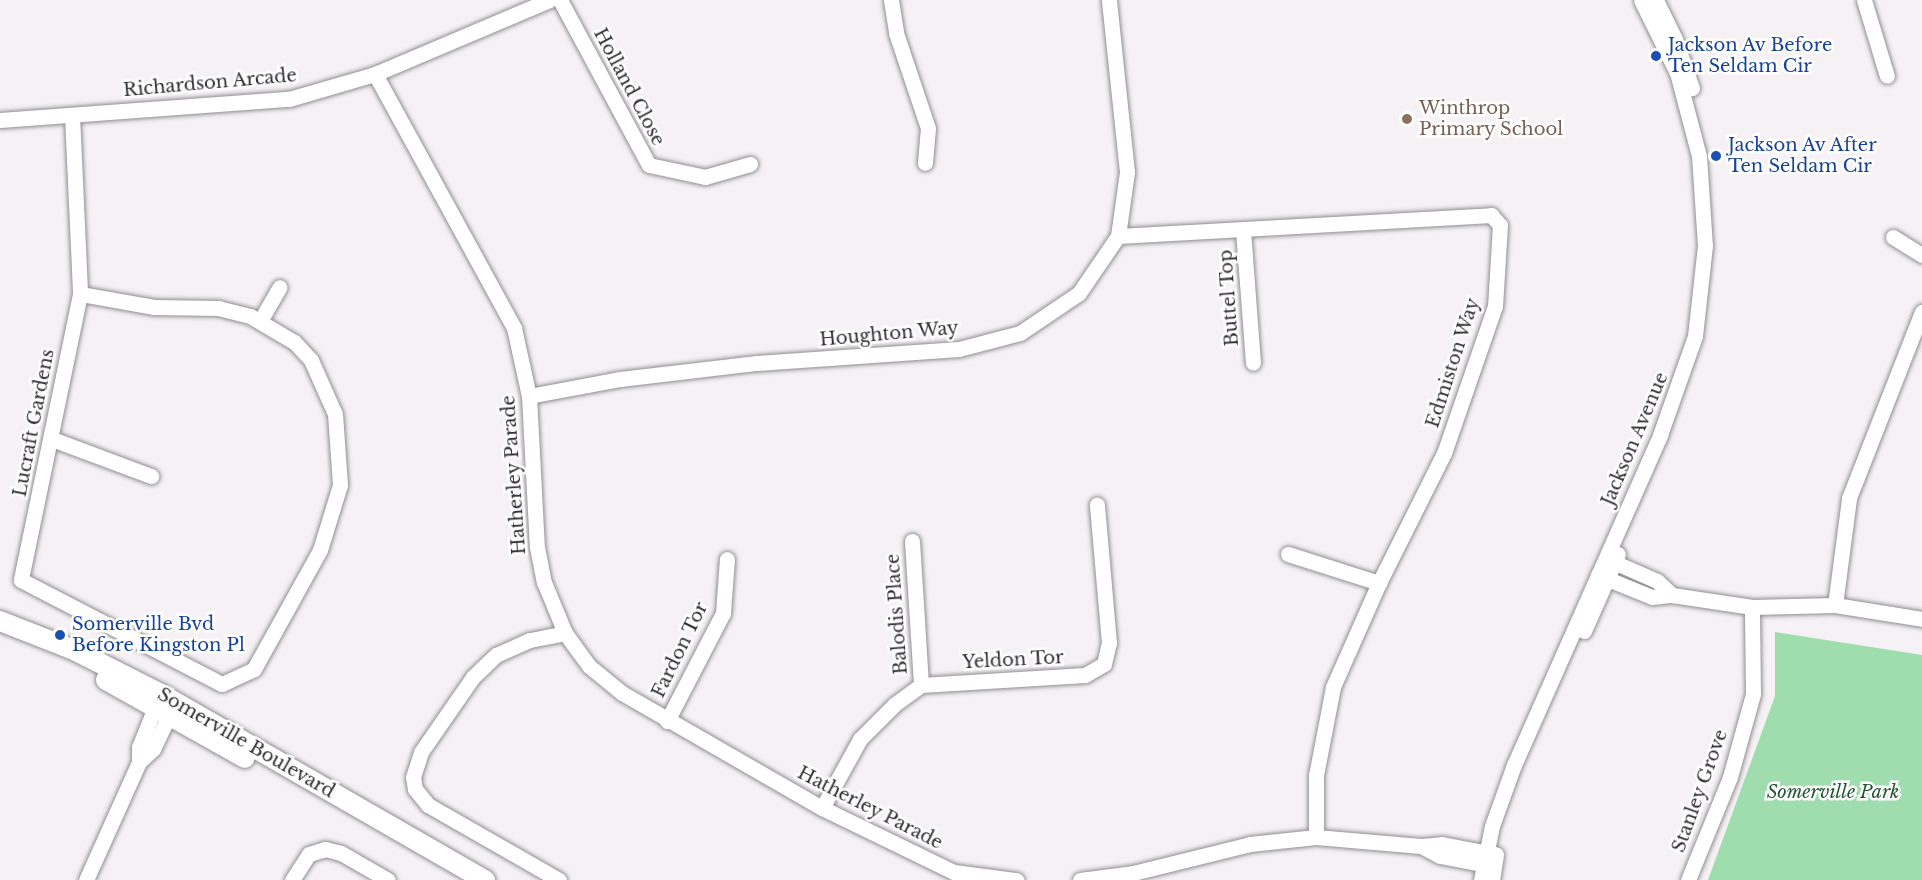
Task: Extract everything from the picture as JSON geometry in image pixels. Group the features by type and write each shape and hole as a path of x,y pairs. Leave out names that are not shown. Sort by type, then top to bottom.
{"main road":[{"name":"Somerville Boulevard","path":"0,621 76,651 462,880"},
{"name":"Somerville Boulevard","path":"0,633 165,705 484,880"}],"street":[{"name":"Richardson Arcade","path":"0,120 289,99 375,74 549,0"},
{"name":"Holland Close","path":"560,0 649,165 705,177 750,164"},
{"path":"891,0 896,33 928,128 925,163"},
{"name":"Houghton Way","path":"529,396 620,379 745,365 959,349 1020,333 1079,293 1118,236 1127,172 1109,0"},
{"name":"Jackson Avenue","path":"1481,880 1490,863 1514,765 1603,577 1682,380 1695,336 1704,276 1704,201 1695,133 1677,73 1641,0"},
{"name":"Jackson Avenue","path":"1610,560 1688,394 1709,314 1714,266 1714,200 1703,130 1686,68 1656,0"},
{"path":"1864,0 1887,76"},
{"name":"Hatherley Parade","path":"375,74 514,328 529,396 537,547 544,582 566,633 606,683 667,721 822,808 953,876 1016,880"},
{"name":"Lucraft Gardens","path":"72,115 80,294 21,580 222,684 254,669 320,550 340,485 335,414 311,360 294,342 260,321 219,308 154,307 80,294"},
{"name":"Edmiston Way","path":"1118,236 1491,215 1500,225 1495,306 1444,453 1379,583 1333,687 1316,776 1316,837"},
{"name":"Buttel Top","path":"1244,230 1254,363"},
{"path":"1893,237 1922,255"},
{"path":"260,321 279,287"},
{"path":"1835,605 1849,498 1922,312"},
{"path":"51,439 151,476"},
{"name":"Yeldon Tor","path":"921,686 1085,675 1104,664 1109,643 1097,505"},
{"name":"Balodis Place","path":"912,541 921,686"},
{"path":"1288,554 1379,583"},
{"name":"Fardon Tor","path":"667,721 723,613 727,559"},
{"path":"1610,560 1657,581 1672,596"},
{"path":"1603,577 1652,597 1672,596 1752,607 1835,605 1922,619"},
{"name":"Stanley Grove","path":"1688,880 1730,777 1753,693 1752,607"},
{"path":"559,880 428,805 415,789 413,777 421,752 473,677 496,655 530,640 566,633"},
{"path":"822,808 860,739 895,704 921,686"},
{"path":"86,880 139,762 153,749 165,705"},
{"path":"1080,880 1133,873 1250,844 1316,837 1421,846 1440,856 1490,863"},
{"path":"292,880 309,854 325,849 340,853 388,880"}],"green space":[{"name":"Somerville Park","path":"1775,632 1922,655 1922,880 1708,880 1775,696"}],"place":[{"name":"Jackson Av Before Ten Seldam Cir","path":"1656,56"},
{"name":"Winthrop Primary School","path":"1407,119"},
{"name":"Jackson Av After Ten Seldam Cir","path":"1716,156"},
{"name":"Somerville Bvd Before Kingston Pl","path":"60,635"}]}
